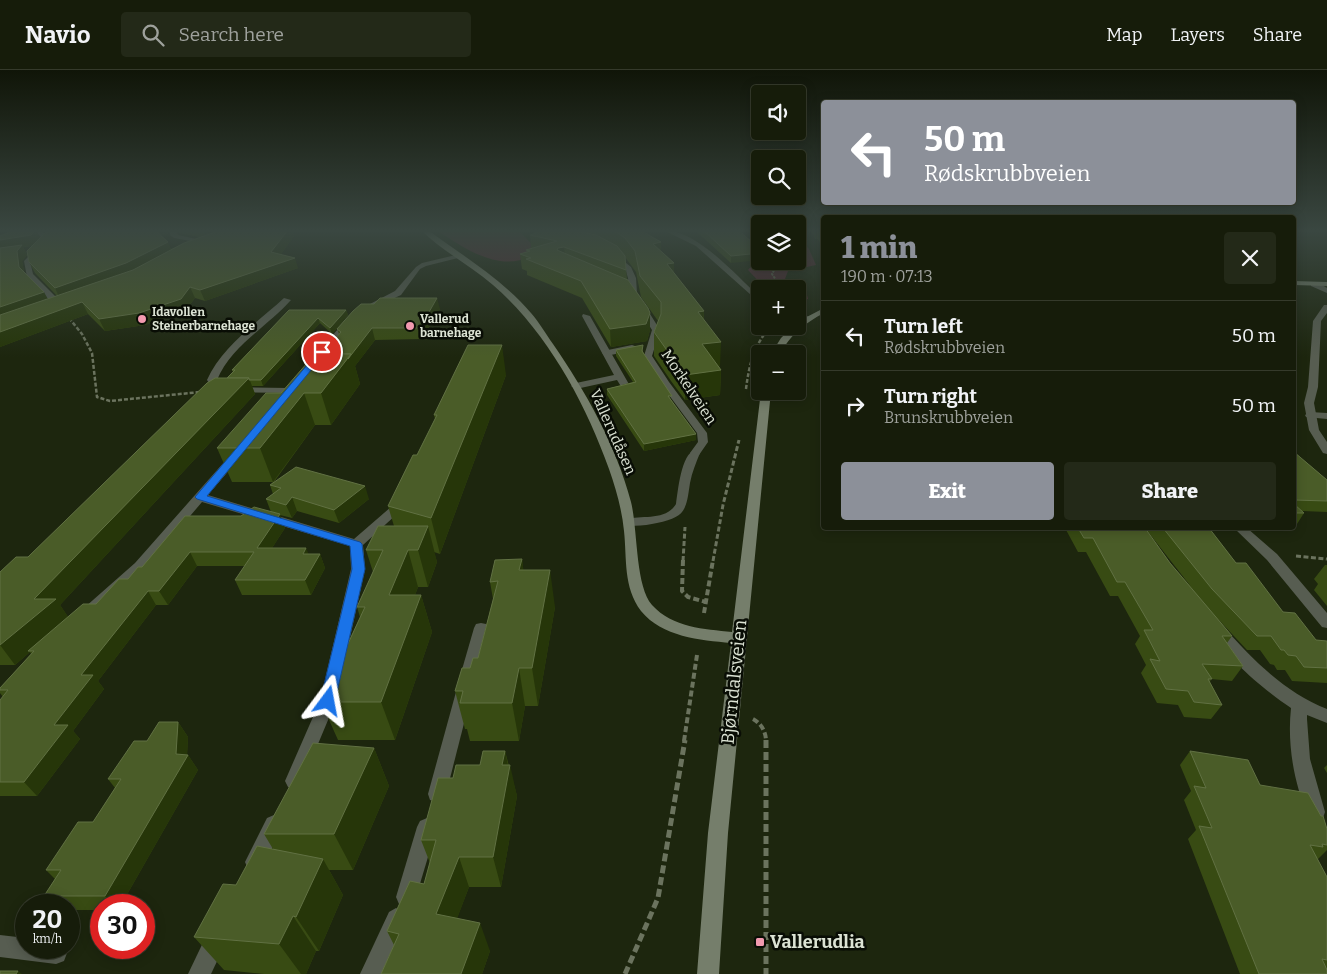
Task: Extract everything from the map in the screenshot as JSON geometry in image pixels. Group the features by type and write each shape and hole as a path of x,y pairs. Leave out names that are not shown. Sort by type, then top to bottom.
{"street":[{"path":"29,272 54,306 68,300"},
{"path":"369,307 398,293 415,272"},
{"name":"Vallerudåsen","path":"480,272 519,304 528,314 576,386 615,470 630,522 636,588 645,606 664,623 679,629 738,638"},
{"name":"Morkelveien","path":"630,272 633,293 656,330 649,346 648,356 665,383 702,433 703,442 688,467 681,506 676,513"},
{"path":"728,272 751,293"},
{"path":"1296,283 1314,284 1326,288"},
{"path":"621,289 633,293"},
{"path":"218,390 212,380 213,374 287,300"},
{"path":"1327,308 1318,321 1313,386 1309,403 1314,430 1327,451"},
{"path":"781,345 787,335 821,312"},
{"path":"304,373 356,315"},
{"path":"586,316 625,386"},
{"path":"606,353 649,346"},
{"path":"576,386 620,377"},
{"path":"207,397 218,390 292,388 278,405"},
{"name":"Bjørndalsveien","path":"708,974 718,833 765,400"},
{"path":"1310,415 1327,416"},
{"path":"74,622 140,566 244,446"},
{"path":"356,544 405,501 409,492"},
{"path":"200,497 356,544"},
{"path":"630,522 661,520 670,518 676,513"},
{"path":"1242,530 1272,557 1327,623"},
{"path":"288,796 328,701 358,569 356,544"},
{"path":"1205,615 1256,671 1275,688 1300,705 1327,716"},
{"path":"371,974 405,898 445,768 481,628"},
{"path":"1300,705 1297,723 1298,748 1305,783 1321,829"},
{"path":"248,876 280,814"},
{"path":"199,974 226,921"},
{"path":"0,946 15,948"}],"path":[{"path":"54,306 82,334 89,346 95,370 97,397 110,401 218,390"},
{"path":"746,391 752,354 764,335"},
{"path":"704,613 723,505 739,439"},
{"path":"676,513 684,521 685,526 682,591 688,597 706,602"},
{"path":"1320,558 1327,559"},
{"path":"625,974 658,898 697,655"},
{"path":"753,719 759,722 766,736 766,974"}],"shaded area":[{"path":"750,272 788,272 785,279 757,280"}],"building":[{"path":"0,272 24,272 44,292 0,307"},
{"path":"39,272 100,272 55,288"},
{"path":"127,272 253,272 200,290 190,287 181,299 139,313 99,319 82,302 0,332 0,315"},
{"path":"559,272 610,272 628,280 648,308 650,313 646,324 610,329 581,281"},
{"path":"639,272 673,272 704,311 698,312 721,342 702,344 721,370 685,375 654,332 661,314 661,302 640,276"},
{"path":"380,298 437,298 420,328 372,328 348,359 351,354 322,354 341,332 337,329 353,311 361,304 374,304"},
{"path":"289,310 346,310 330,328 318,318 261,380 227,378 235,370 232,370"},
{"path":"468,345 502,345 431,518 388,506 413,455 417,455 437,415 434,415"},
{"path":"643,345 642,351 672,396 668,396 696,434 644,444 607,389 636,382 616,350"},
{"path":"315,354 351,354 321,393 304,393 260,448 217,448 266,393 281,393"},
{"path":"215,378 249,378 34,599 56,599 0,645 0,572 16,557 28,557 207,383"},
{"path":"1296,454 1327,480 1327,501 1296,500"},
{"path":"296,467 365,486 334,510 292,497 286,505 266,499 281,488 270,485"},
{"path":"1296,506 1304,513 1296,513"},
{"path":"254,507 280,514 257,548 306,548 303,554 320,554 305,580 235,580 254,552 190,552 159,591 148,591 81,675 93,675 54,725 68,725 24,782 0,782 0,700 8,690 0,690 0,688 34,651 28,651 83,604 96,604 119,579 128,579 138,567 142,567 185,516 241,516"},
{"path":"378,526 428,526 418,550 408,550 389,595 421,595 381,702 321,702 365,607 357,607 383,550 366,550"},
{"path":"1079,530 1146,530 1170,563 1232,636 1222,636 1243,666 1202,664 1212,679 1208,679 1222,705 1194,702 1188,691 1166,689 1150,659 1160,661 1144,630 1153,630 1125,582 1117,582 1093,538 1084,538"},
{"path":"1165,530 1211,530 1236,563 1246,563 1283,612 1295,613 1316,640 1327,641 1327,668 1304,667 1296,656 1288,655 1284,650 1281,650 1271,636 1257,636 1212,589"},
{"path":"522,559 519,570 550,570 532,668 519,668 512,703 460,703 463,691 455,691 462,668 470,668 473,658 478,658 498,581 490,582 495,560"},
{"path":"159,722 178,722 176,754 188,755 106,894 80,896 80,894 45,894 61,870 46,870 78,822 93,822 121,779 108,779 134,741 147,741"},
{"path":"313,743 374,748 334,834 264,834"},
{"path":"483,751 505,751 502,765 510,765 493,857 459,857 436,914 480,923 461,974 381,974 399,934 387,931 410,881 424,884 436,840 421,840 438,778 453,778 456,765 480,765"},
{"path":"1190,751 1248,760 1260,785 1308,793 1321,816 1323,816 1327,829 1327,845 1322,844 1323,847 1310,845 1327,877 1327,960 1322,959 1327,974 1259,974 1199,826 1212,828 1194,786 1206,788"},
{"path":"257,846 323,859 296,917 293,916 279,944 194,937 223,884 236,885"},
{"path":"0,971 18,971 16,974 0,974"}],"place":[{"name":"Idavollen Steinerbarnehage","path":"142,319"},
{"name":"Vallerud barnehage","path":"410,326"},
{"name":"Vallerudlia","path":"760,942"}],"route":[{"path":"322,352 200,497 356,544 358,569 328,701"}]}
